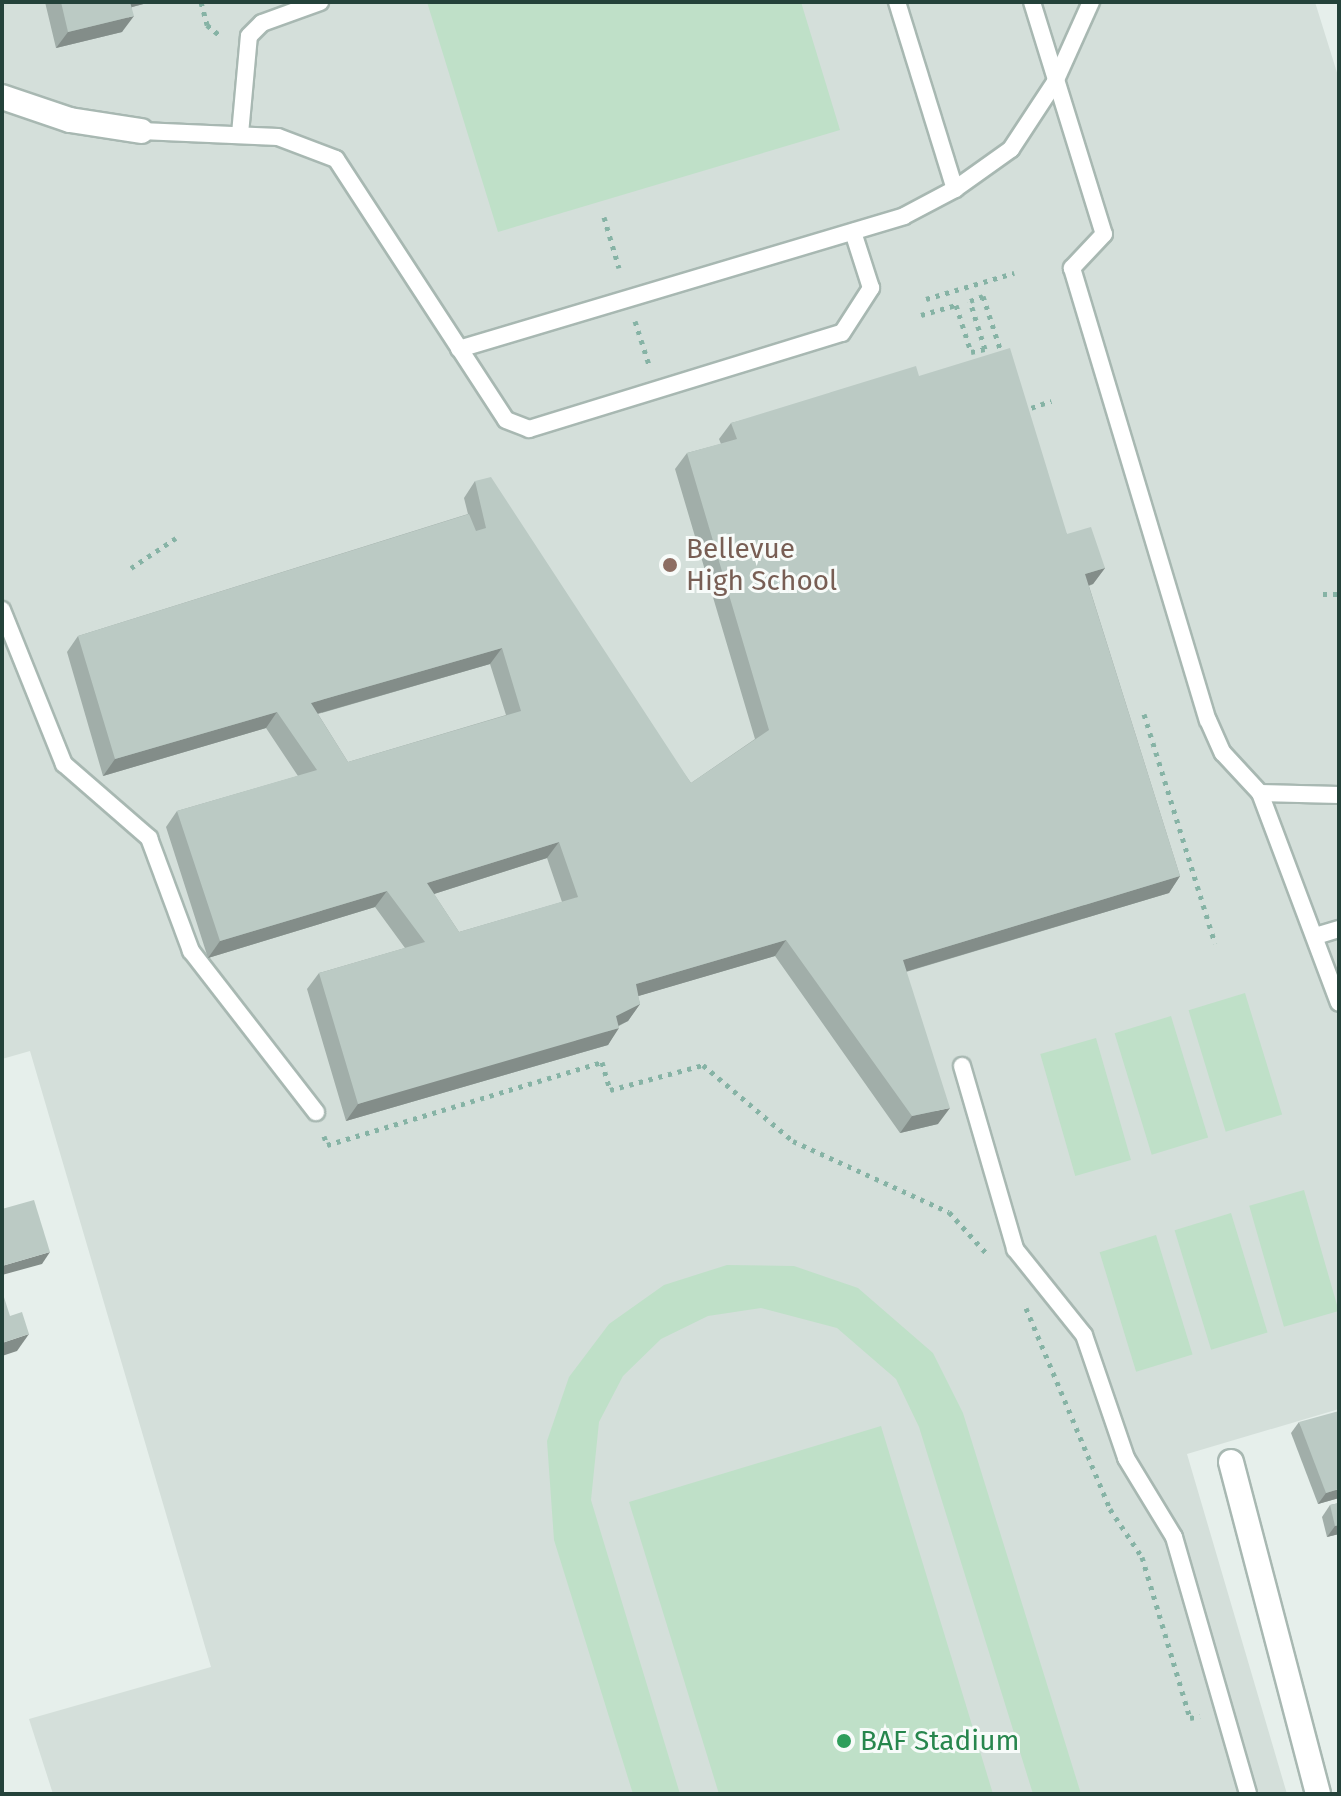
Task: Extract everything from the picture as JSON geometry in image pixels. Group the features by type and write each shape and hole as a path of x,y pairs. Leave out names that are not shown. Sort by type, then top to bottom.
{"street":[{"path":"2,97 70,120 141,131"},
{"path":"1231,1462 1318,1794"}],"lane":[{"path":"240,134 245,54 262,23 320,2"},
{"path":"897,2 955,189"},
{"path":"1032,2 1104,234 1072,268 1208,720 1223,753 1260,793 1277,852 1319,935 1339,1003"},
{"path":"459,349 853,232 955,189 1011,149 1055,82 1091,2"},
{"path":"141,131 278,137 336,159 506,420 529,429 842,333 871,288 853,232"},
{"path":"2,610 64,764 149,838 191,951 316,1112"},
{"path":"1260,793 1339,795"},
{"path":"1319,935 1339,929"},
{"path":"962,1066 1015,1249 1084,1335 1126,1458 1174,1537 1248,1794"}],"path":[{"path":"201,2 207,25 245,54"},
{"path":"604,217 619,268"},
{"path":"926,299 1014,273"},
{"path":"921,315 956,305 971,352 985,349 970,301 983,296 1006,368"},
{"path":"632,311 651,370"},
{"path":"1016,397 1020,411 1051,401"},
{"path":"131,568 176,538"},
{"path":"1323,594 1339,594"},
{"path":"1144,714 1215,943"},
{"path":"316,1112 327,1145 602,1062 610,1090 703,1065 793,1141 949,1212 998,1266"},
{"path":"1024,1303 1110,1509 1142,1557 1190,1718 1224,1710"}],"shaded area":[{"name":"Bellevue High School","path":"2,2 1315,2 1339,79 1339,1409 1187,1454 1287,1794 53,1794 29,1719 211,1667 30,1051 2,1059"}],"green space":[{"path":"427,2 801,2 840,130 498,232"},
{"path":"1245,993 1282,1114 1226,1132 1189,1010"},
{"path":"1171,1016 1208,1137 1152,1155 1115,1033"},
{"path":"1096,1038 1131,1160 1075,1176 1040,1054"},
{"path":"1304,1190 1339,1311 1284,1327 1249,1206"},
{"path":"1231,1213 1268,1333 1211,1350 1175,1230"},
{"path":"1156,1235 1193,1355 1136,1372 1100,1252"},
{"path":"727,1265 794,1266 858,1288 933,1353 963,1413 1081,1794 1033,1794 919,1427 896,1379 837,1328 761,1308 708,1316 661,1339 623,1376 599,1422 591,1500 680,1794 633,1794 554,1540 547,1441 569,1377 609,1324 664,1285"},
{"path":"881,1426 993,1794 719,1794 629,1502"}],"building":[{"path":"61,2 130,2 134,16 68,32"},
{"path":"1010,348 1067,534 1091,527 1105,568 1085,574 1180,876 903,960 950,1108 912,1116 786,940 636,984 640,1004 616,1016 619,1028 358,1104 319,973 425,942 387,891 220,941 177,811 317,770 277,712 115,759 78,636 469,514 476,531 486,528 475,481 491,477 691,783 769,730 687,453 737,439 731,423 916,366 919,376","holes":["502,648 521,711 348,762 311,703","559,842 578,897 459,932 427,883"]},
{"path":"34,1200 50,1252 2,1266 2,1209"},
{"path":"2,1291 10,1316 22,1312 29,1334 2,1343"},
{"path":"1339,1411 1339,1489 1326,1493 1299,1422"},
{"path":"1339,1503 1339,1525 1335,1526 1330,1505"}],"place":[{"name":"Bellevue High School","path":"670,565"},
{"name":"BAF Stadium","path":"844,1741"}]}
